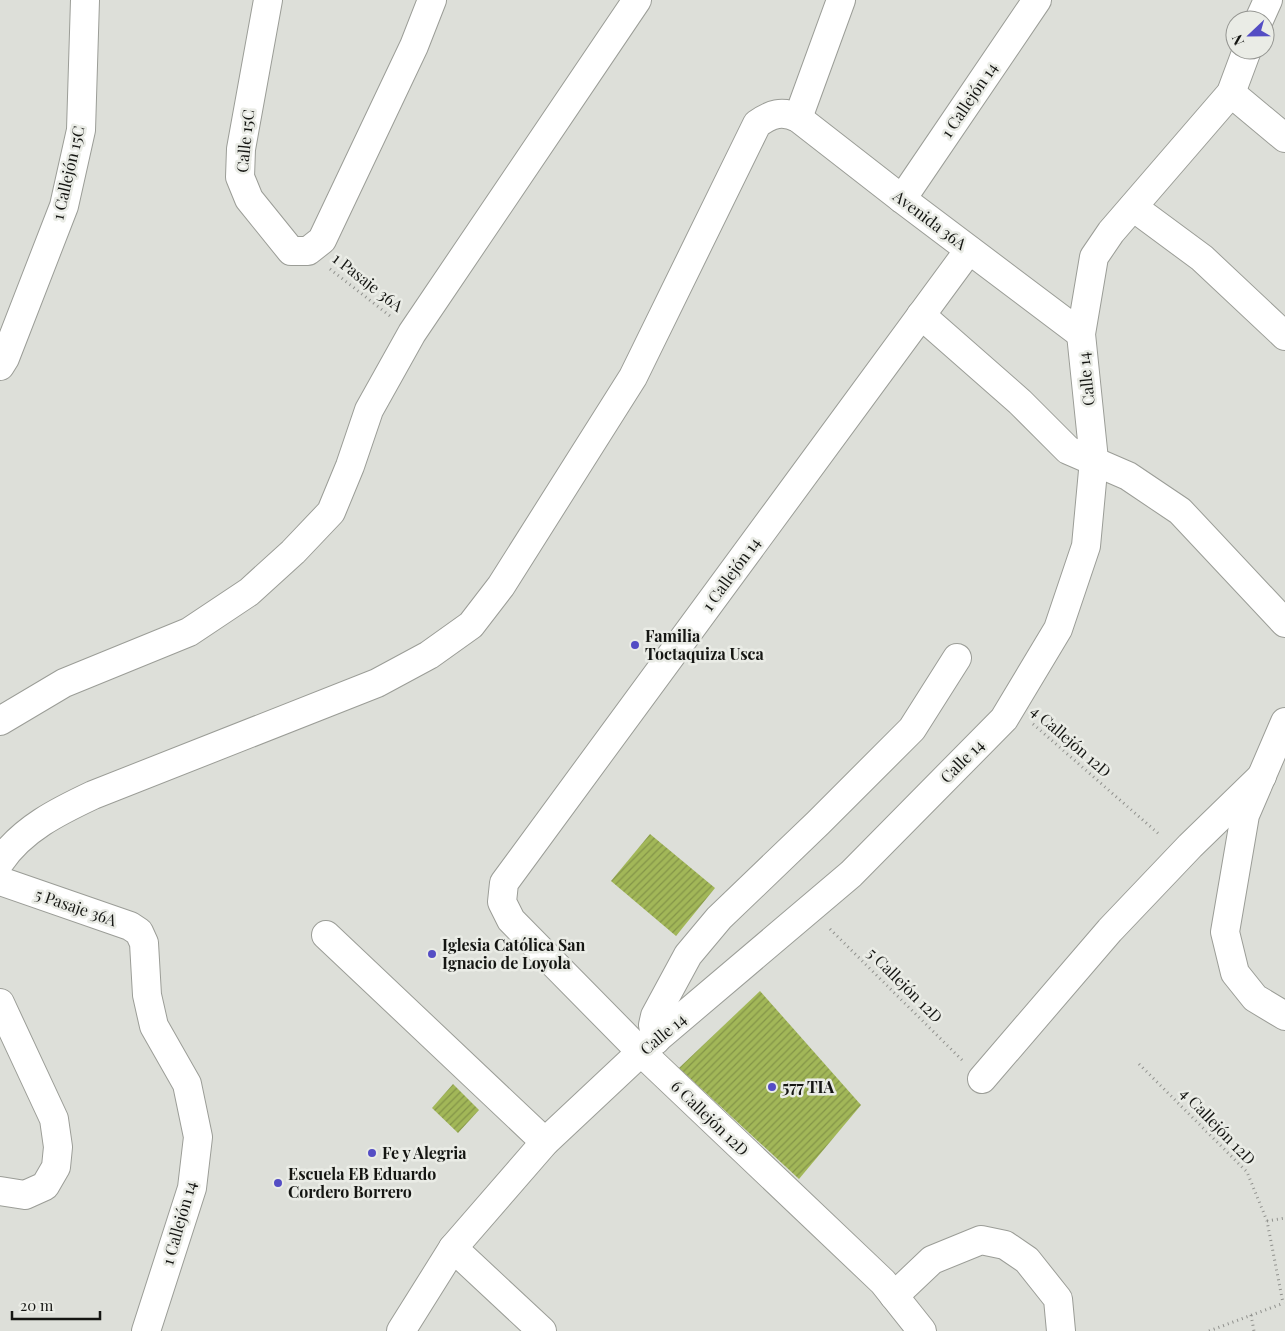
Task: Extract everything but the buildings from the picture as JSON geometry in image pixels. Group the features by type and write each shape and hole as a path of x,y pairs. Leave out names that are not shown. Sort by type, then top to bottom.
{"street":[{"name":"1 Callejón 15C","path":"2,360 64,206 81,130 85,0"},
{"name":"Calle 15C","path":"268,0 241,149 240,177 249,199 292,251 308,251"},
{"path":"308,251 322,240 414,46 432,0"},
{"path":"0,721 64,683 189,632 249,592 293,552 331,512 350,466 369,410 412,333 637,0"},
{"path":"0,862 6,853 25,834 59,811 93,795 377,683 429,656 471,625 501,586 633,378 757,124 767,117 788,116 841,0"},
{"name":"1 Callejón 14","path":"902,199 1037,0"},
{"name":"Calle 14","path":"401,1331 453,1248 544,1142 649,1046 851,874 1004,719 1058,629 1086,546 1094,460 1081,334 1094,257 1111,232 1231,93 1243,60"},
{"path":"1231,93 1285,138"},
{"name":"Avenida 36A","path":"788,116 1081,334"},
{"path":"1133,207 1202,258 1285,336"},
{"name":"1 Callejón 14","path":"502,902 504,882 970,250"},
{"path":"921,315 1020,402 1068,450 1128,476 1180,511 1285,623"},
{"path":"649,1046 655,1016 688,955 719,918 818,823 912,728 957,658"},
{"path":"1285,722 1245,815 1225,932 1235,973 1255,998 1285,1016"},
{"path":"982,1079 1110,930 1182,854 1262,776"},
{"name":"5 Pasaje 36A","path":"0,881 130,926 139,932 144,942"},
{"name":"6 Callejón 12D","path":"502,902 511,920 649,1046 883,1282 922,1331"},
{"path":"326,935 544,1142"},
{"name":"1 Callejón 14","path":"144,942 147,995 154,1026 186,1084 198,1137 192,1188 146,1331"},
{"path":"0,1003 54,1119 58,1147 56,1167 44,1186 13,1193"},
{"path":"894,1296 932,1260 981,1240 1005,1245 1027,1260 1058,1299 1061,1331"},
{"path":"453,1248 542,1331"}],"path":[{"name":"1 Pasaje 36A","path":"308,251 412,333"},
{"name":"4 Callejón 12D","path":"1012,706 1182,854"},
{"name":"5 Callejón 12D","path":"810,909 982,1079"},
{"name":"4 Callejón 12D","path":"1139,1064 1247,1172 1267,1221 1284,1303"},
{"path":"1267,1221 1285,1218"},
{"path":"1209,1331 1284,1303"},
{"path":"1251,1315 1254,1331"}],"place":[{"name":"Familia Toctaquiza Usca","path":"635,645"},
{"name":"Iglesia Católica San Ignacio de Loyola","path":"432,954"},
{"name":"577 TIA","path":"772,1087"},
{"name":"Fe y Alegria","path":"372,1153"},
{"name":"Escuela EB Eduardo Cordero Borrero","path":"278,1183"}]}
